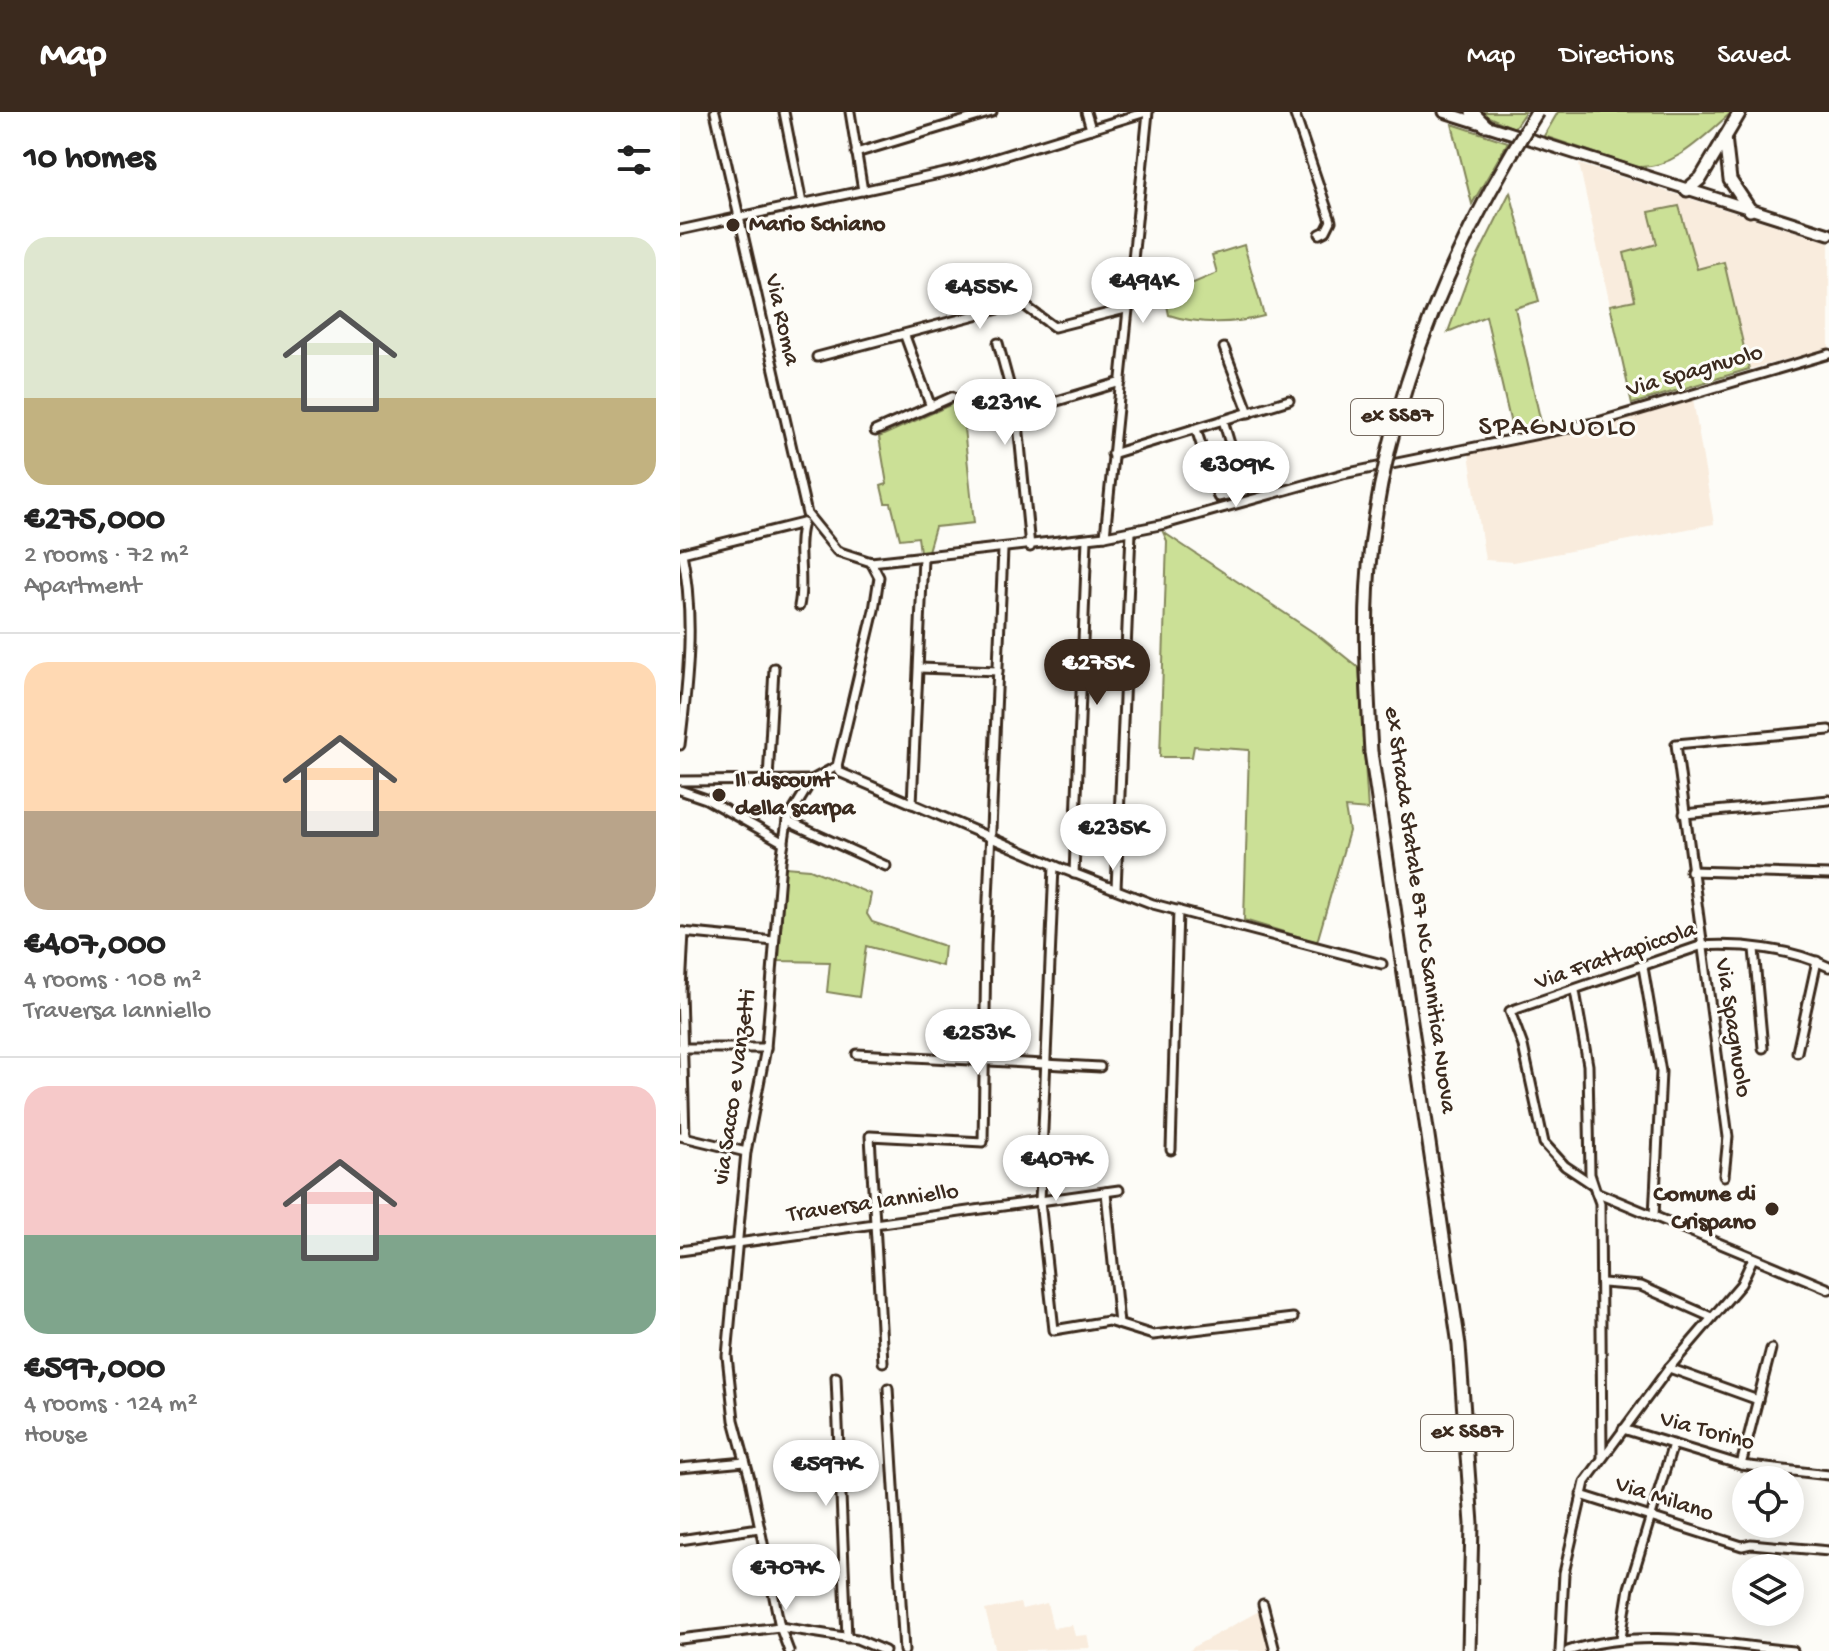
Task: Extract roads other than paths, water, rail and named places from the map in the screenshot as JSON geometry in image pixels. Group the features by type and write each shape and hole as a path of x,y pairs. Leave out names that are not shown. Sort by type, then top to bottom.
{"highway":[{"path":"1472,112 1485,125"},
{"name":"ex Strada Statale 87 NC Sannitica Nuova","path":"1469,1651 1472,1524 1469,1447 1459,1345 1371,752 1366,616 1371,547 1382,483 1406,381 1438,293 1466,235 1537,112"},
{"path":"1687,190 1701,178 1738,115"},
{"path":"1725,134 1730,180 1750,210"}],"main road":[{"path":"1444,112 1829,234"}],"street":[{"name":"Via Roma","path":"715,112 807,521 837,551 871,562"},
{"path":"784,112 802,203"},
{"path":"850,112 863,191"},
{"path":"856,153 992,112"},
{"path":"1086,112 1091,129"},
{"path":"680,230 954,171 1147,112 1105,536"},
{"path":"1294,112 1331,221 1326,231 1320,234"},
{"path":"817,357 1021,303 1054,327 1129,308"},
{"path":"905,336 931,407"},
{"path":"998,343 1017,413 1030,547"},
{"path":"1224,348 1249,413"},
{"name":"Via Spagnuolo","path":"871,562 1030,547 1131,532 1343,474 1598,422 1829,354"},
{"path":"1017,413 1121,382"},
{"path":"875,431 952,397"},
{"path":"1112,454 1289,400"},
{"path":"1196,429 1218,497 1244,491 1223,420"},
{"path":"680,745 691,624 682,553 807,521"},
{"path":"799,606 803,574 799,535 807,521"},
{"path":"1116,889 1131,532"},
{"path":"1074,874 1087,539"},
{"path":"883,1362 870,1136 983,1142 983,1062 1003,550"},
{"path":"912,804 923,558"},
{"path":"871,562 879,577 874,610 837,766 839,772 1054,866 1116,889 1178,910 1382,964"},
{"path":"768,780 774,668"},
{"path":"920,668 998,671"},
{"name":"Via Spagnuolo","path":"1724,1176 1728,1137 1690,871 1676,744 1829,730"},
{"name":"via Sacco e Vanzetti","path":"789,1651 780,1627 734,1420 727,1356 746,1152 766,1048 787,821 812,780 837,766"},
{"path":"680,781 812,780"},
{"path":"699,797 700,781"},
{"path":"680,790 784,843"},
{"path":"1684,814 1829,800"},
{"path":"787,821 886,866"},
{"path":"1054,866 1040,1201 1054,1330 1108,1321 1153,1335 1293,1318"},
{"path":"1690,871 1829,875"},
{"path":"1171,1150 1178,910"},
{"path":"746,1152 683,1136 682,932 774,941"},
{"name":"Via Frattapiccola","path":"1592,1184 1565,1166 1544,1143 1523,1046 1510,1011 1700,946 1754,949 1817,961 1829,967"},
{"path":"1754,949 1763,1048"},
{"path":"1797,1052 1817,961"},
{"path":"1643,967 1661,1072 1654,1216"},
{"path":"1575,991 1588,1065 1592,1184 1600,1203 1602,1458"},
{"path":"683,1048 766,1048"},
{"path":"857,1054 1100,1067"},
{"name":"Traversa Ianniello","path":"680,1251 1119,1190"},
{"path":"1106,1192 1119,1324"},
{"path":"1596,1192 1829,1289"},
{"path":"1560,1651 1564,1573 1581,1495 1602,1458 1669,1368 1741,1284 1753,1258"},
{"path":"1603,1283 1641,1286 1711,1317"},
{"path":"1741,1465 1771,1349"},
{"path":"1669,1368 1758,1400"},
{"path":"836,1377 847,1638"},
{"path":"888,1388 904,1651"},
{"name":"Via Torino","path":"1623,1429 1741,1465 1829,1475"},
{"path":"1621,1638 1629,1588 1648,1517 1673,1444"},
{"path":"680,1468 745,1462"},
{"name":"Via Milano","path":"1581,1495 1742,1546 1751,1544 1829,1551"},
{"path":"680,1540 759,1528"},
{"path":"1263,1604 1275,1651"},
{"path":"680,1639 780,1627 847,1638 885,1651"},
{"path":"1568,1651 1621,1638 1793,1651"},
{"path":"1608,1651 1609,1639"},
{"path":"1680,1651 1681,1641"}],"place":[{"name":"Mario Schiano","path":"733,225"},
{"name":"Il discount della scarpa","path":"719,795"},
{"name":"Comune di Crispano","path":"1772,1209"}],"district":[{"name":"SPAGNUOLO","path":"1558,428"}]}
